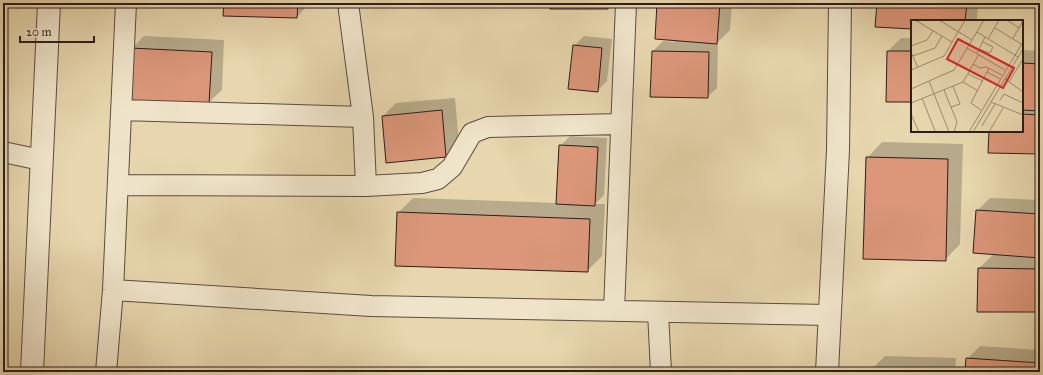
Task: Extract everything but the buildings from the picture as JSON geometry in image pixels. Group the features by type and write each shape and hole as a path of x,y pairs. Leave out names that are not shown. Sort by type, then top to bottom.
{"street":[{"path":"32,372 49,3"},
{"path":"106,372 113,290 126,3"},
{"path":"348,3 363,117 366,186"},
{"path":"614,311 626,3"},
{"path":"827,372 838,150 840,3"},
{"path":"121,110 363,117"},
{"path":"118,185 366,186 422,183 438,178 452,167 472,133 488,127 621,124"},
{"path":"3,152 42,160"},
{"path":"113,290 371,306 830,315"},
{"path":"658,312 661,372"}]}
